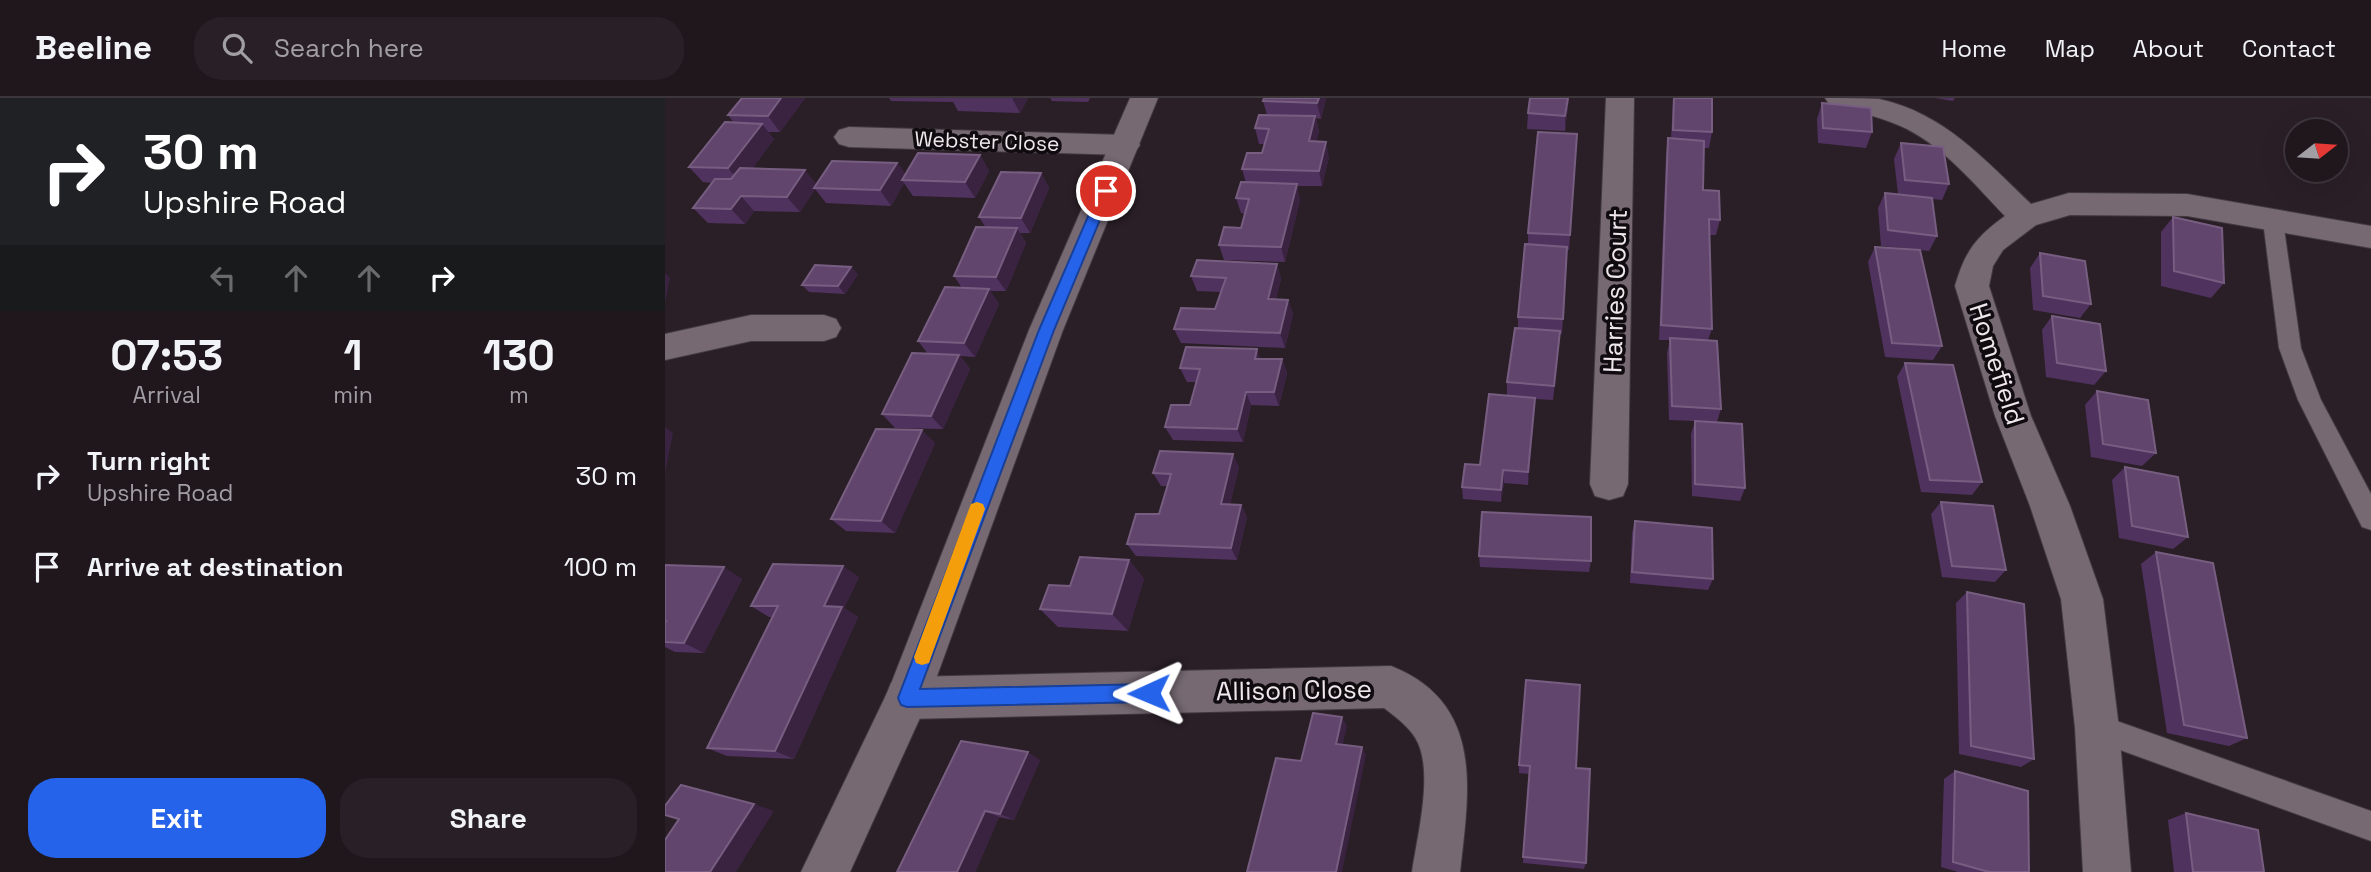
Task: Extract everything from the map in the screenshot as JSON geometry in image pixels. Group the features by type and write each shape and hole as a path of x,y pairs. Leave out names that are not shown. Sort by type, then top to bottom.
{"street":[{"path":"825,872 907,698 1047,330 1144,98"},
{"name":"Harries Court","path":"1609,484 1620,98"},
{"path":"1839,98 1874,106 1909,108 1919,124 1956,150 2025,217"},
{"name":"Webster Close","path":"849,137 1125,145"},
{"name":"Homefield","path":"2107,872 2097,728 2082,599 2050,506 2013,416 1972,286 1977,266 1991,242 2025,217 2069,204 2187,205 2371,237"},
{"path":"665,347 751,328 824,328"},
{"name":"Allison Close","path":"907,698 1391,687 1422,711 1443,744 1446,778 1436,872"}],"lane":[{"path":"2273,221 2290,348 2310,400 2371,519"},
{"path":"2097,728 2371,826"}],"building":[{"path":"742,98 781,98 768,116 728,115"},
{"path":"1264,98 1319,98 1317,103 1263,101"},
{"path":"1530,98 1568,98 1565,116 1528,113"},
{"path":"1674,98 1712,98 1712,132 1673,130"},
{"path":"1822,103 1871,108 1872,132 1823,128"},
{"path":"1259,115 1315,116 1309,141 1326,142 1319,171 1242,169 1247,153 1262,153 1269,129 1255,128"},
{"path":"725,122 762,124 728,168 689,167"},
{"path":"1538,132 1577,134 1570,235 1528,233"},
{"path":"1668,138 1704,141 1703,190 1719,191 1720,220 1709,219 1712,329 1661,325"},
{"path":"1901,143 1943,147 1949,184 1905,180"},
{"path":"918,153 980,155 965,182 902,180"},
{"path":"832,161 897,163 880,190 814,188"},
{"path":"740,168 805,170 787,197 741,196 731,209 693,208 715,179 731,179"},
{"path":"1001,172 1041,173 1021,218 979,217"},
{"path":"1241,182 1297,184 1281,247 1219,245 1224,227 1241,228 1249,199 1236,198"},
{"path":"1885,193 1932,198 1937,236 1888,230"},
{"path":"2173,217 2222,228 2224,283 2174,271"},
{"path":"976,227 1017,228 996,277 954,276"},
{"path":"1525,244 1567,247 1563,319 1518,317"},
{"path":"1875,247 1920,250 1942,346 1892,343"},
{"path":"2040,253 2085,261 2091,304 2043,296"},
{"path":"1197,260 1277,264 1268,299 1288,300 1280,333 1174,329 1181,308 1215,309 1226,278 1191,276"},
{"path":"815,265 851,267 838,286 802,285"},
{"path":"945,287 989,289 964,343 918,341"},
{"path":"2052,316 2100,324 2106,371 2057,363"},
{"path":"1515,328 1560,331 1554,386 1507,382"},
{"path":"1670,338 1717,341 1721,409 1672,406"},
{"path":"1186,347 1257,349 1255,359 1282,359 1274,392 1246,392 1237,429 1165,427 1171,405 1190,405 1200,369 1180,368"},
{"path":"912,353 959,355 931,416 882,414"},
{"path":"1905,363 1953,365 1982,482 1930,480"},
{"path":"2097,391 2148,400 2156,453 2103,444"},
{"path":"1489,394 1535,398 1528,472 1503,470 1501,490 1462,487 1465,464 1480,465"},
{"path":"1695,421 1742,424 1745,488 1695,484"},
{"path":"876,429 922,430 881,521 831,519"},
{"path":"1160,451 1233,454 1221,504 1241,505 1231,548 1127,544 1136,514 1159,514 1171,474 1153,473"},
{"path":"2125,467 2178,477 2188,537 2132,526"},
{"path":"1941,502 1993,506 2006,570 1952,566"},
{"path":"1482,512 1591,517 1591,561 1479,556"},
{"path":"1635,521 1712,528 1713,579 1632,572"},
{"path":"2156,552 2213,563 2247,738 2184,725"},
{"path":"1080,557 1129,560 1112,614 1040,609 1049,585 1070,586"},
{"path":"773,564 843,566 824,606 842,607 775,751 707,748 778,606 751,606"},
{"path":"665,565 724,567 684,643 665,642"},
{"path":"1967,592 2024,604 2034,759 1971,746"},
{"path":"1526,680 1580,685 1576,768 1590,769 1586,863 1523,857 1530,766 1519,765"},
{"path":"1313,713 1342,717 1336,744 1362,747 1336,872 1247,872 1276,758 1301,761"},
{"path":"961,741 1028,752 1000,814 985,811 957,872 897,872"},
{"path":"1955,771 2028,791 2029,872 1989,872 1953,862"},
{"path":"681,785 754,804 710,872 665,872 665,840 679,819 665,815 665,806"},
{"path":"2186,813 2258,830 2264,872 2193,872"}],"slow traffic":[{"path":"922,657 977,509"}],"route":[{"path":"1106,191 1047,330 907,698 1149,693"}]}
